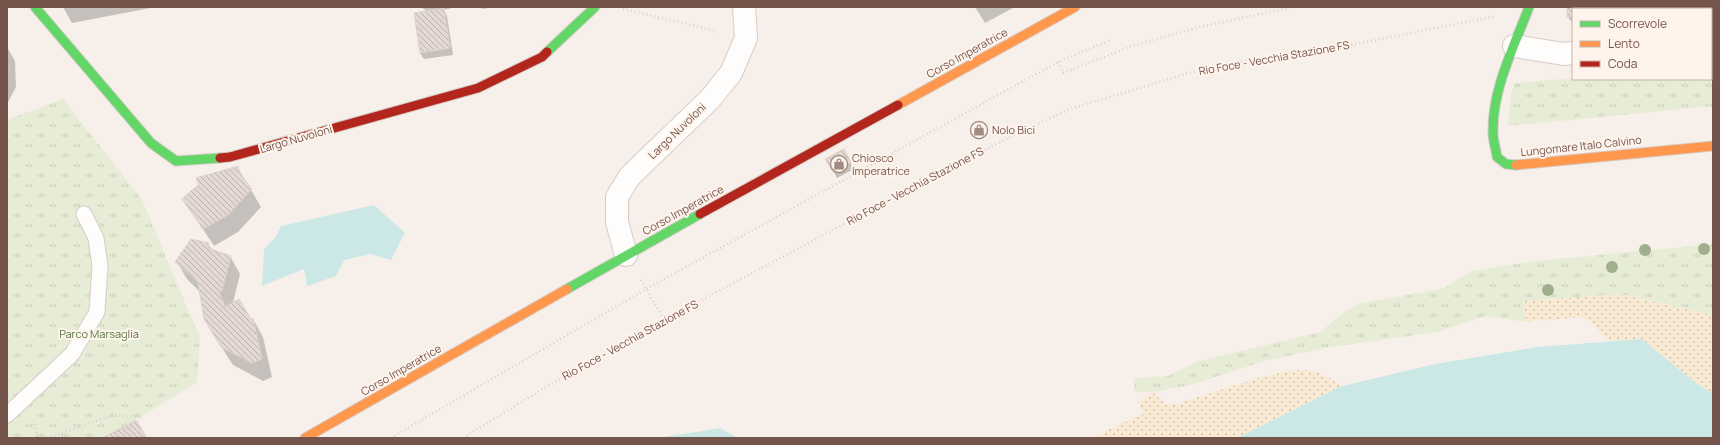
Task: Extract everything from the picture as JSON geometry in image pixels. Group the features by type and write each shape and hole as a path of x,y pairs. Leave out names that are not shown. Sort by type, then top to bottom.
{"street":[{"name":"Largo Nuvoloni","path":"35,7 150,143 176,161 230,157 478,88 542,57 595,7"},
{"name":"Largo Nuvoloni","path":"626,255 617,222 617,197 630,176 710,99 731,73 746,38 744,7"},
{"name":"Corso Imperatrice","path":"305,438 626,255 1075,7"},
{"name":"Lungomare Italo Calvino","path":"1529,7 1503,79 1494,119 1493,134 1497,157 1506,164 1519,165 1713,146"},
{"path":"1514,46 1564,54 1572,53"}],"lane":[{"path":"7,415 72,354 97,312 100,266 96,238 84,214"}],"path":[{"path":"616,7 746,38"},
{"path":"1058,62 1063,73 1132,46 1200,27 1293,7"},
{"name":"Rio Foce - Vecchia Stazione FS","path":"463,438 546,387 665,321 916,185 1012,136 1070,109 1192,72 1240,62 1301,55 1498,16 1524,22"},
{"path":"391,438 646,289 1058,62 1111,40"},
{"path":"646,289 665,321"},
{"path":"47,438 114,415 141,417"}],"sand":[{"path":"1621,294 1713,315 1713,394 1688,377 1642,339 1608,341 1590,321 1582,317 1526,322 1522,301"},
{"path":"1294,370 1308,370 1320,373 1331,378 1342,386 1237,438 1094,437 1144,413 1138,402 1153,392 1166,405 1177,404 1261,377"}],"green space":[{"path":"1713,64 1713,106 1508,126 1511,96 1515,83 1572,78 1572,80 1712,80"},
{"name":"Parco Marsaglia","path":"63,99 142,200 200,338 197,382 141,417 102,438 7,438 7,120"},
{"path":"1713,244 1713,315 1621,294 1523,301 1526,322 1485,316 1437,332 1331,347 1264,361 1191,385 1153,392 1134,392 1134,378 1168,376 1199,361 1321,332 1342,314 1357,304 1442,289 1472,271 1527,262"}],"water":[{"path":"374,205 405,233 391,260 370,254 344,260 336,276 307,286 304,269 262,286 264,249 275,238 281,226"},
{"path":"1642,339 1688,377 1713,394 1713,438 1237,438 1342,386 1434,364 1536,347"},
{"path":"721,428 737,438 656,438"}],"pier":[{"path":"1606,339 1608,341 1536,347 1434,364 1342,386 1340,384 1434,362 1535,345"},
{"path":"721,426 739,438 720,428 654,438 656,436"}],"building":[{"path":"1567,7 1642,7 1572,8 1572,16 1567,17"},
{"path":"444,8 450,48 420,53 414,13"},
{"path":"844,149 851,162 833,172 825,159"},
{"path":"238,166 240,174 252,189 228,215 203,229 182,199 199,184 196,178"},
{"path":"191,239 209,243 208,248 231,256 222,291 219,291 225,307 239,299 251,319 253,318 262,359 252,363 221,347 204,319 198,282 175,262"},
{"path":"136,420 147,438 102,438"}],"traffic: fast":[{"path":"35,7 151,143 176,161 220,158"},
{"path":"547,52 595,7"},
{"path":"1516,165 1506,164 1497,157 1493,136 1494,117 1496,100 1505,68 1529,7"},
{"path":"567,289 700,214"}],"traffic: slow":[{"path":"898,105 1075,7"},
{"path":"1516,165 1713,146"},
{"path":"305,438 567,289"}],"traffic: jam":[{"path":"220,158 230,157 478,88 542,57 547,52"},
{"path":"700,214 898,105"}],"place":[{"name":"Nolo Bici","path":"979,130"},
{"name":"Chiosco Imperatrice","path":"839,164"}]}
